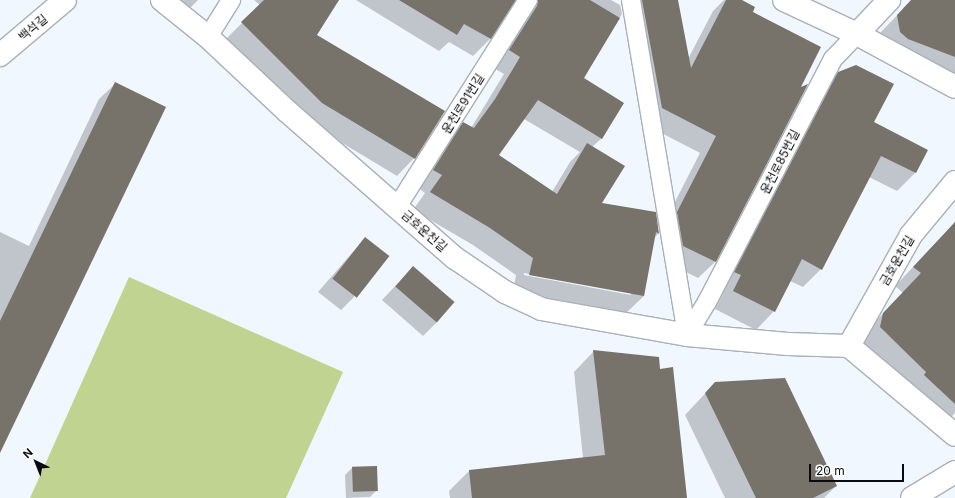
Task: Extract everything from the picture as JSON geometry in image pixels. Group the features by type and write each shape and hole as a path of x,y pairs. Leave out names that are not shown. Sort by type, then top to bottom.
{"street":[{"name":"백석길","path":"0,55 65,0"},
{"name":"금호운천길","path":"162,0 208,37 288,112 475,273 505,292 541,309 687,335 788,344 849,346 911,235 955,182"},
{"path":"784,0 857,34 955,87"},
{"name":"운천로85번길","path":"857,34 889,0"},
{"path":"849,346 955,435"},
{"path":"912,498 955,472"}],"lane":[{"path":"208,37 231,0"},
{"name":"운천로91번길","path":"397,207 528,0"},
{"path":"631,0 687,335"},
{"name":"운천로85번길","path":"687,335 707,302 833,60 857,34"}],"green space":[{"path":"129,277 343,372 286,498 30,498"}],"building":[{"path":"264,0 339,0 317,35 445,111 415,159 322,103 241,22"},
{"path":"399,0 516,0 491,39 464,24 457,35"},
{"path":"538,0 590,0 620,18 584,78 624,103 602,139 538,100 499,155 557,194 587,143 625,166 602,203 656,212 659,234 656,232 644,296 529,275 533,258 490,228 430,192 442,175 433,170 463,122 474,128 495,99 520,57 509,50 537,6"},
{"path":"642,0 678,0 691,68 726,0 742,0 755,7 753,12 821,47 801,87 808,84 716,262 683,246 677,212 716,136 662,108"},
{"path":"911,0 955,0 955,57 908,39 900,32 897,15"},
{"path":"856,65 894,84 874,122 928,150 916,173 881,156 822,270 802,259 775,312 733,291 741,275 734,272 838,72"},
{"path":"115,82 166,107 0,453 0,321"},
{"path":"955,222 955,404 924,375 926,372 880,327 883,313 921,273 913,267"},
{"path":"365,237 389,256 357,298 332,279"},
{"path":"413,266 455,302 437,322 395,286"},
{"path":"593,350 659,357 660,369 673,367 687,498 472,498 469,470 605,455"},
{"path":"785,378 837,486 813,498 756,498 705,393 715,382"},
{"path":"377,466 378,491 353,492 352,467"}]}
